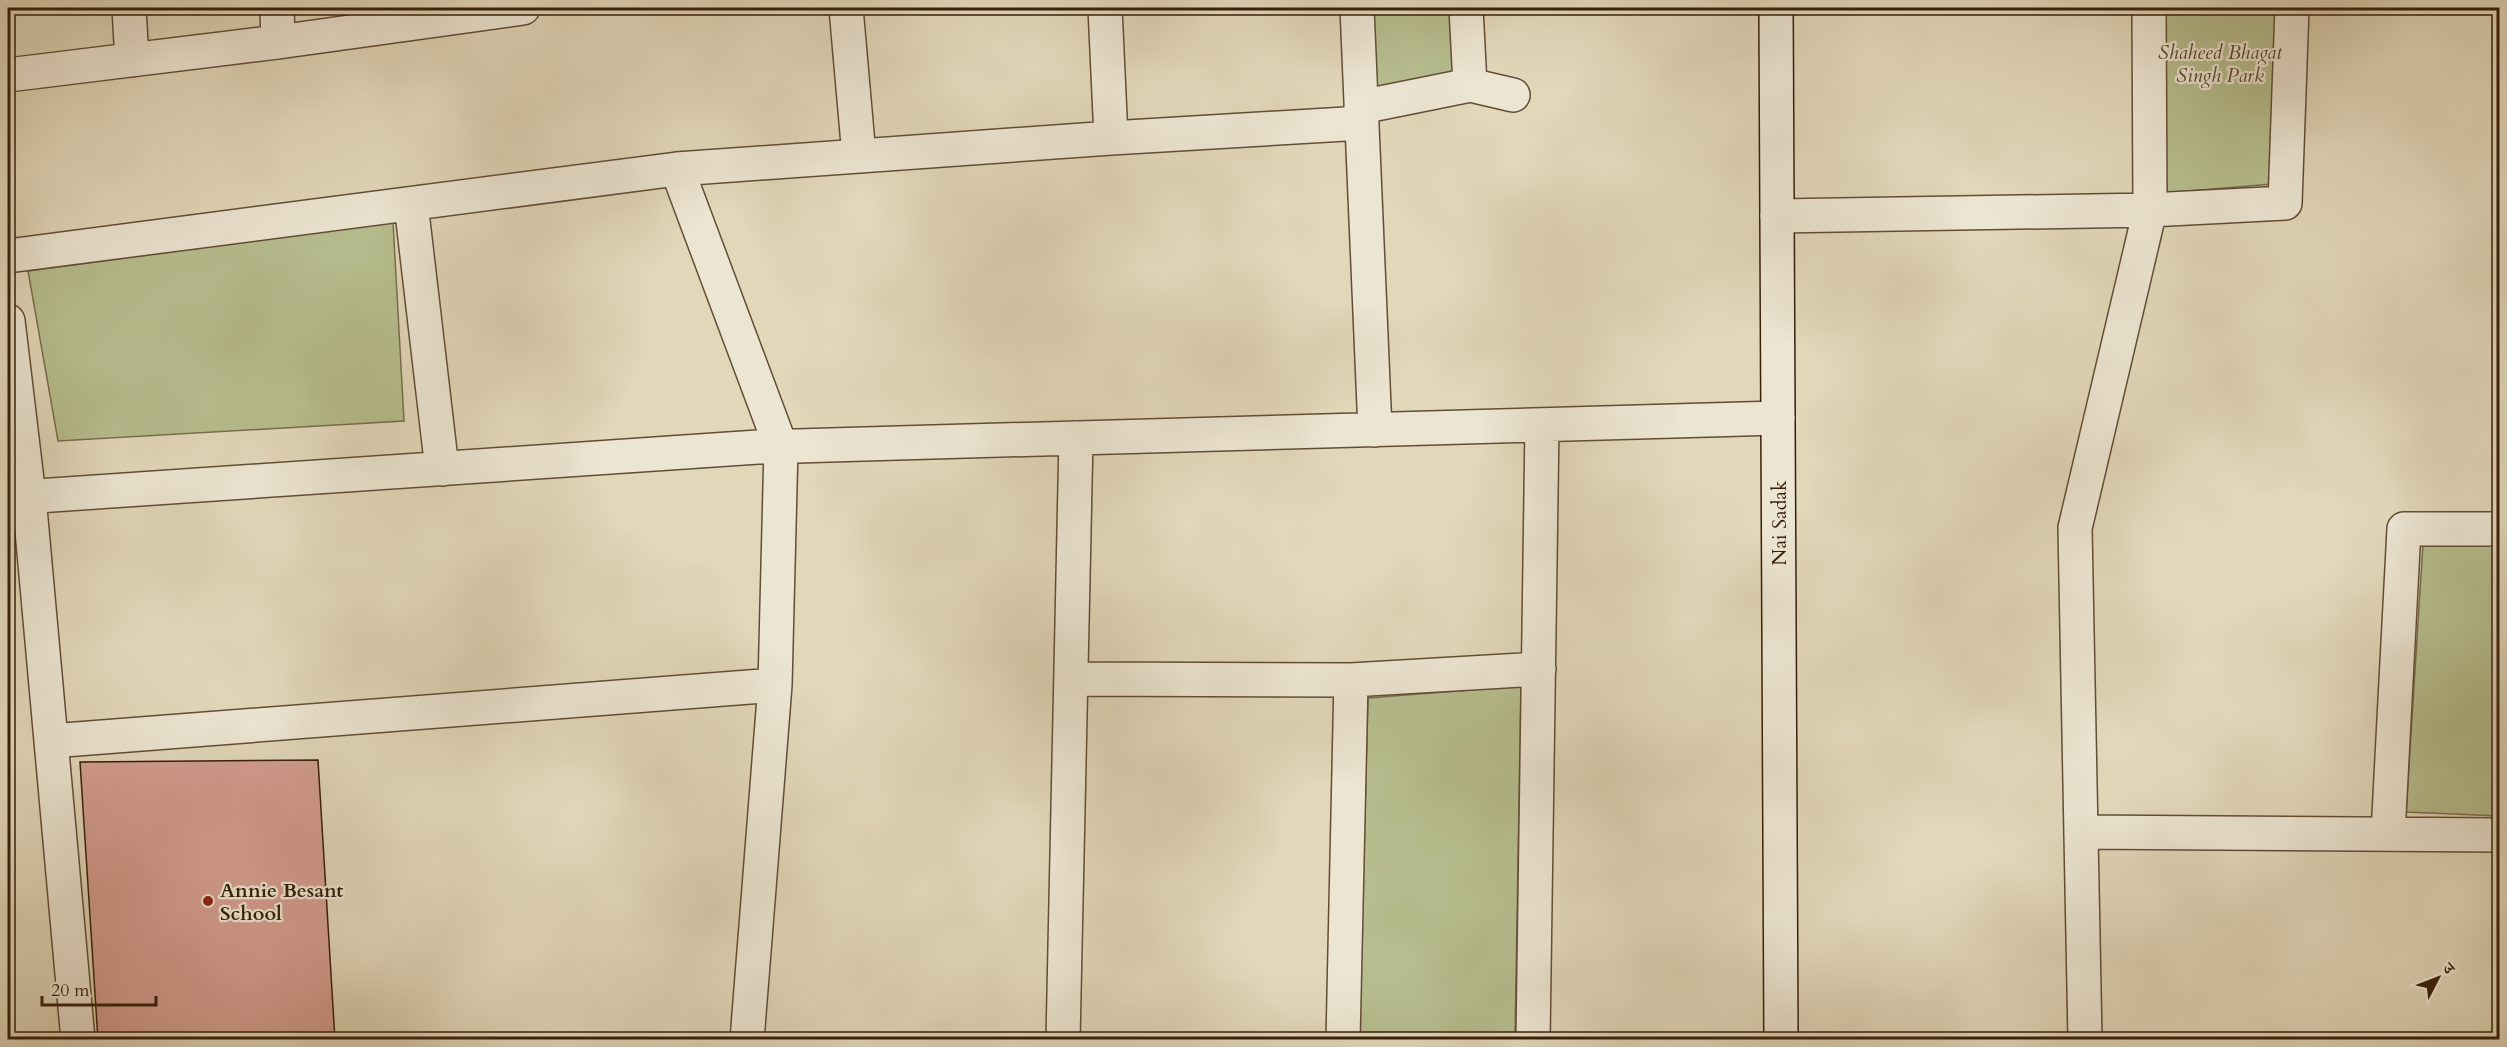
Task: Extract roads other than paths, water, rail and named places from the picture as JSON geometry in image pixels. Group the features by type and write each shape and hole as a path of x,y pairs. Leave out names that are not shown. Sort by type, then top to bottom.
{"street":[{"path":"129,8 132,60"},
{"path":"277,8 278,42"},
{"path":"8,75 278,42 523,8"},
{"path":"846,8 859,156"},
{"path":"1105,8 1111,138"},
{"path":"1357,8 1375,430"},
{"path":"1466,8 1470,85"},
{"name":"Nai Sadak","path":"1776,8 1781,1040"},
{"path":"2085,1040 2075,528 2150,210 2150,8"},
{"path":"1777,216 2150,210 2285,203 2292,8"},
{"path":"8,256 677,170 1111,138 1362,115 1470,85 1513,95"},
{"path":"677,170 781,447 775,685 747,1040"},
{"path":"411,204 442,468"},
{"path":"8,321 19,497 51,741 78,1040"},
{"path":"19,497 781,447 1778,418"},
{"path":"1533,1040 1542,425"},
{"path":"1063,1040 1076,438"},
{"path":"2388,834 2404,529 2499,529"},
{"path":"1071,680 1351,680 1539,669"},
{"path":"1343,1040 1351,680"},
{"path":"51,741 775,685"},
{"path":"2081,832 2499,835"}],"place":[{"name":"Annie Besant School","path":"208,901"}],"park label":[{"name":"Shaheed Bhagat Singh Park","path":"2220,64"}]}
